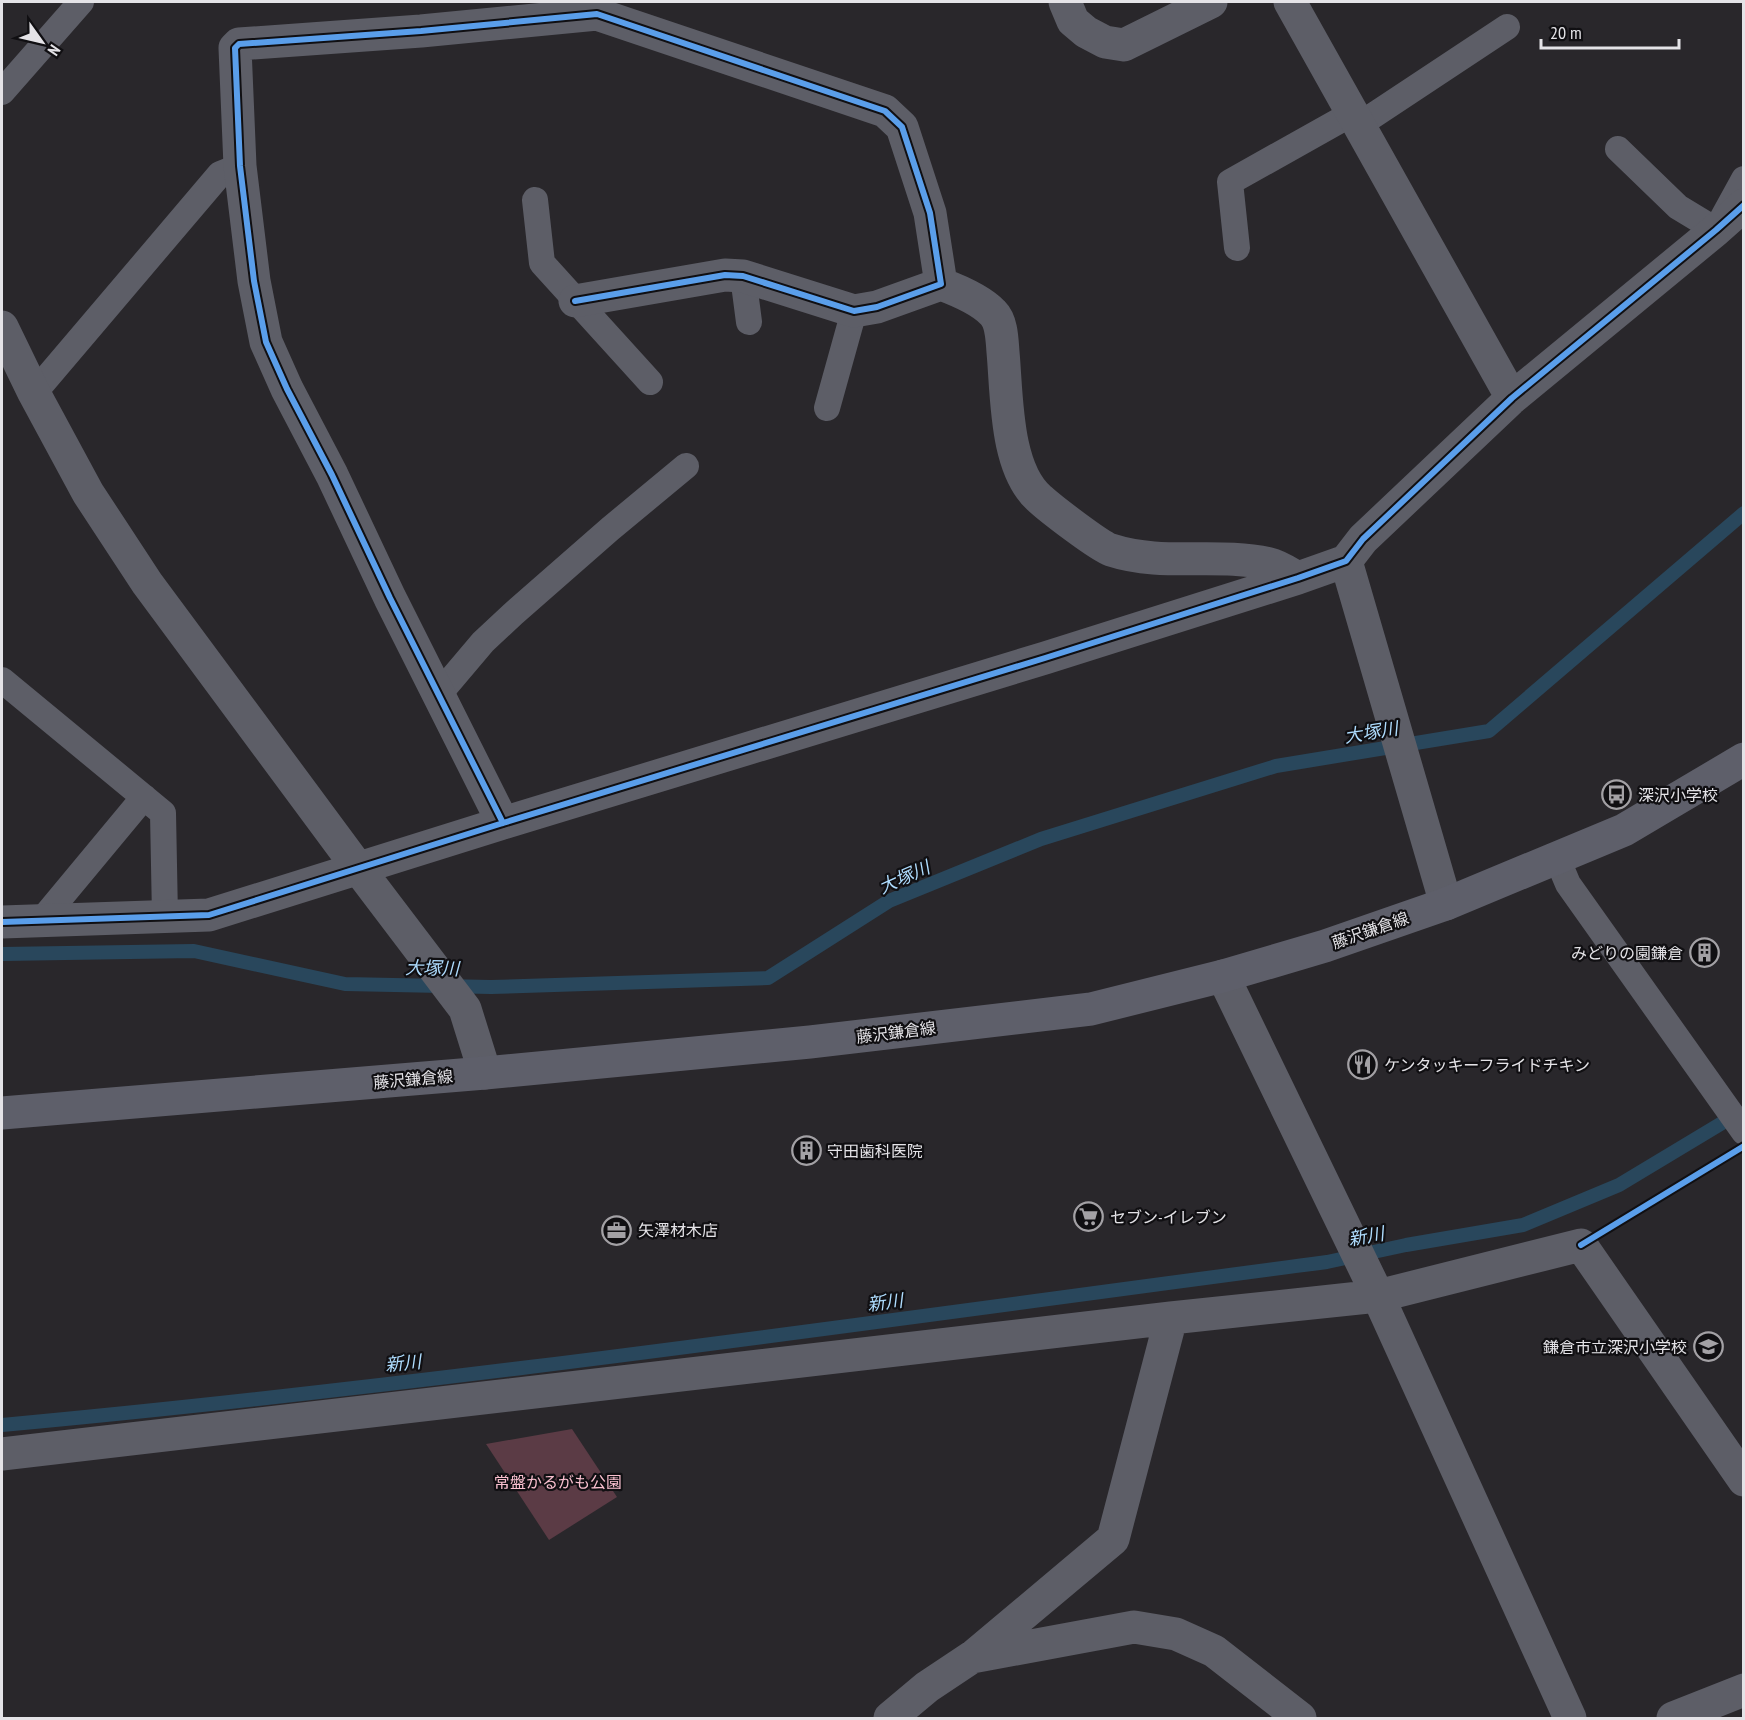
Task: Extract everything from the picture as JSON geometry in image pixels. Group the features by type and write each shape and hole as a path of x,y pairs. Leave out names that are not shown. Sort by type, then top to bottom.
{"main road":[{"name":"藤沢鎌倉線","path":"2,1113 485,1073 810,1042 1091,1009 1223,976 1325,946 1446,904 1624,830 1743,759"}],"street":[{"path":"1065,2 1072,21 1086,32 1105,42 1124,45 1211,2"},
{"path":"1290,2 1512,398"},
{"path":"503,823 390,598 332,475 287,389 266,342 254,281 240,166 235,48 239,44 421,31 597,14 885,111 902,127 923,191 930,213 941,284"},
{"path":"2,922 209,915 1045,658 1346,561 1363,539 1512,398 1743,206"},
{"path":"575,301 725,275 743,276 854,311 878,307 941,284 962,292 994,313 1001,333 1013,446 1019,469 1038,498 1108,549 1146,558 1234,559 1272,564 1298,578"},
{"path":"2,327 88,494 147,583 465,1009 485,1073"},
{"path":"1346,561 1446,904"},
{"path":"1223,976 1378,1296 1570,1719"},
{"path":"2,1454 1378,1296 1581,1245 1743,1480"},
{"path":"890,1719 927,1687 972,1657 1113,1539 1171,1318"},
{"path":"972,1657 1134,1627 1176,1634 1214,1651 1300,1719"},
{"path":"1673,1719 1743,1690"}],"lane":[{"path":"2,92 81,2"},
{"path":"1237,248 1230,182 1356,119 1507,27"},
{"path":"1618,149 1678,207 1716,230 1743,179"},
{"path":"34,393 220,174 240,166"},
{"path":"535,200 542,263 650,382"},
{"path":"743,276 749,322"},
{"path":"827,408 854,311"},
{"path":"439,694 483,642 498,628 686,466"},
{"path":"2,680 163,813 165,917"},
{"path":"41,921 144,797"},
{"path":"1557,858 1568,884 1743,1132"}],"green space":[{"name":"常盤かるがも公園","path":"572,1429 617,1497 549,1540 486,1444"}],"waterway":[{"name":"大塚川","path":"2,954 194,951 345,984 491,987 768,978 889,901 1041,839 1276,766 1489,731 1744,513"},
{"name":"新川","path":"2,1425 168,1409 500,1371 1327,1262 1406,1245 1523,1225 1619,1185 1737,1114"}],"cycle path":[{"path":"503,823 390,598 332,475 287,389 266,342 254,281 240,166 235,48 239,44 421,31 597,14 885,111 902,127 930,213 941,284 877,307 854,311 743,276 725,275 575,301"},
{"path":"2,922 209,915 1045,658 1346,561 1363,539 1512,398 1744,205"},
{"path":"1581,1245 1744,1146"}],"place":[{"name":"深沢小学校","path":"1617,795"},
{"name":"みどりの園鎌倉","path":"1704,953"},
{"name":"ケンタッキーフライドチキン","path":"1363,1065"},
{"name":"守田歯科医院","path":"806,1151"},
{"name":"セブン-イレブン","path":"1089,1217"},
{"name":"矢澤材木店","path":"617,1230"},
{"name":"鎌倉市立深沢小学校","path":"1708,1347"}]}
